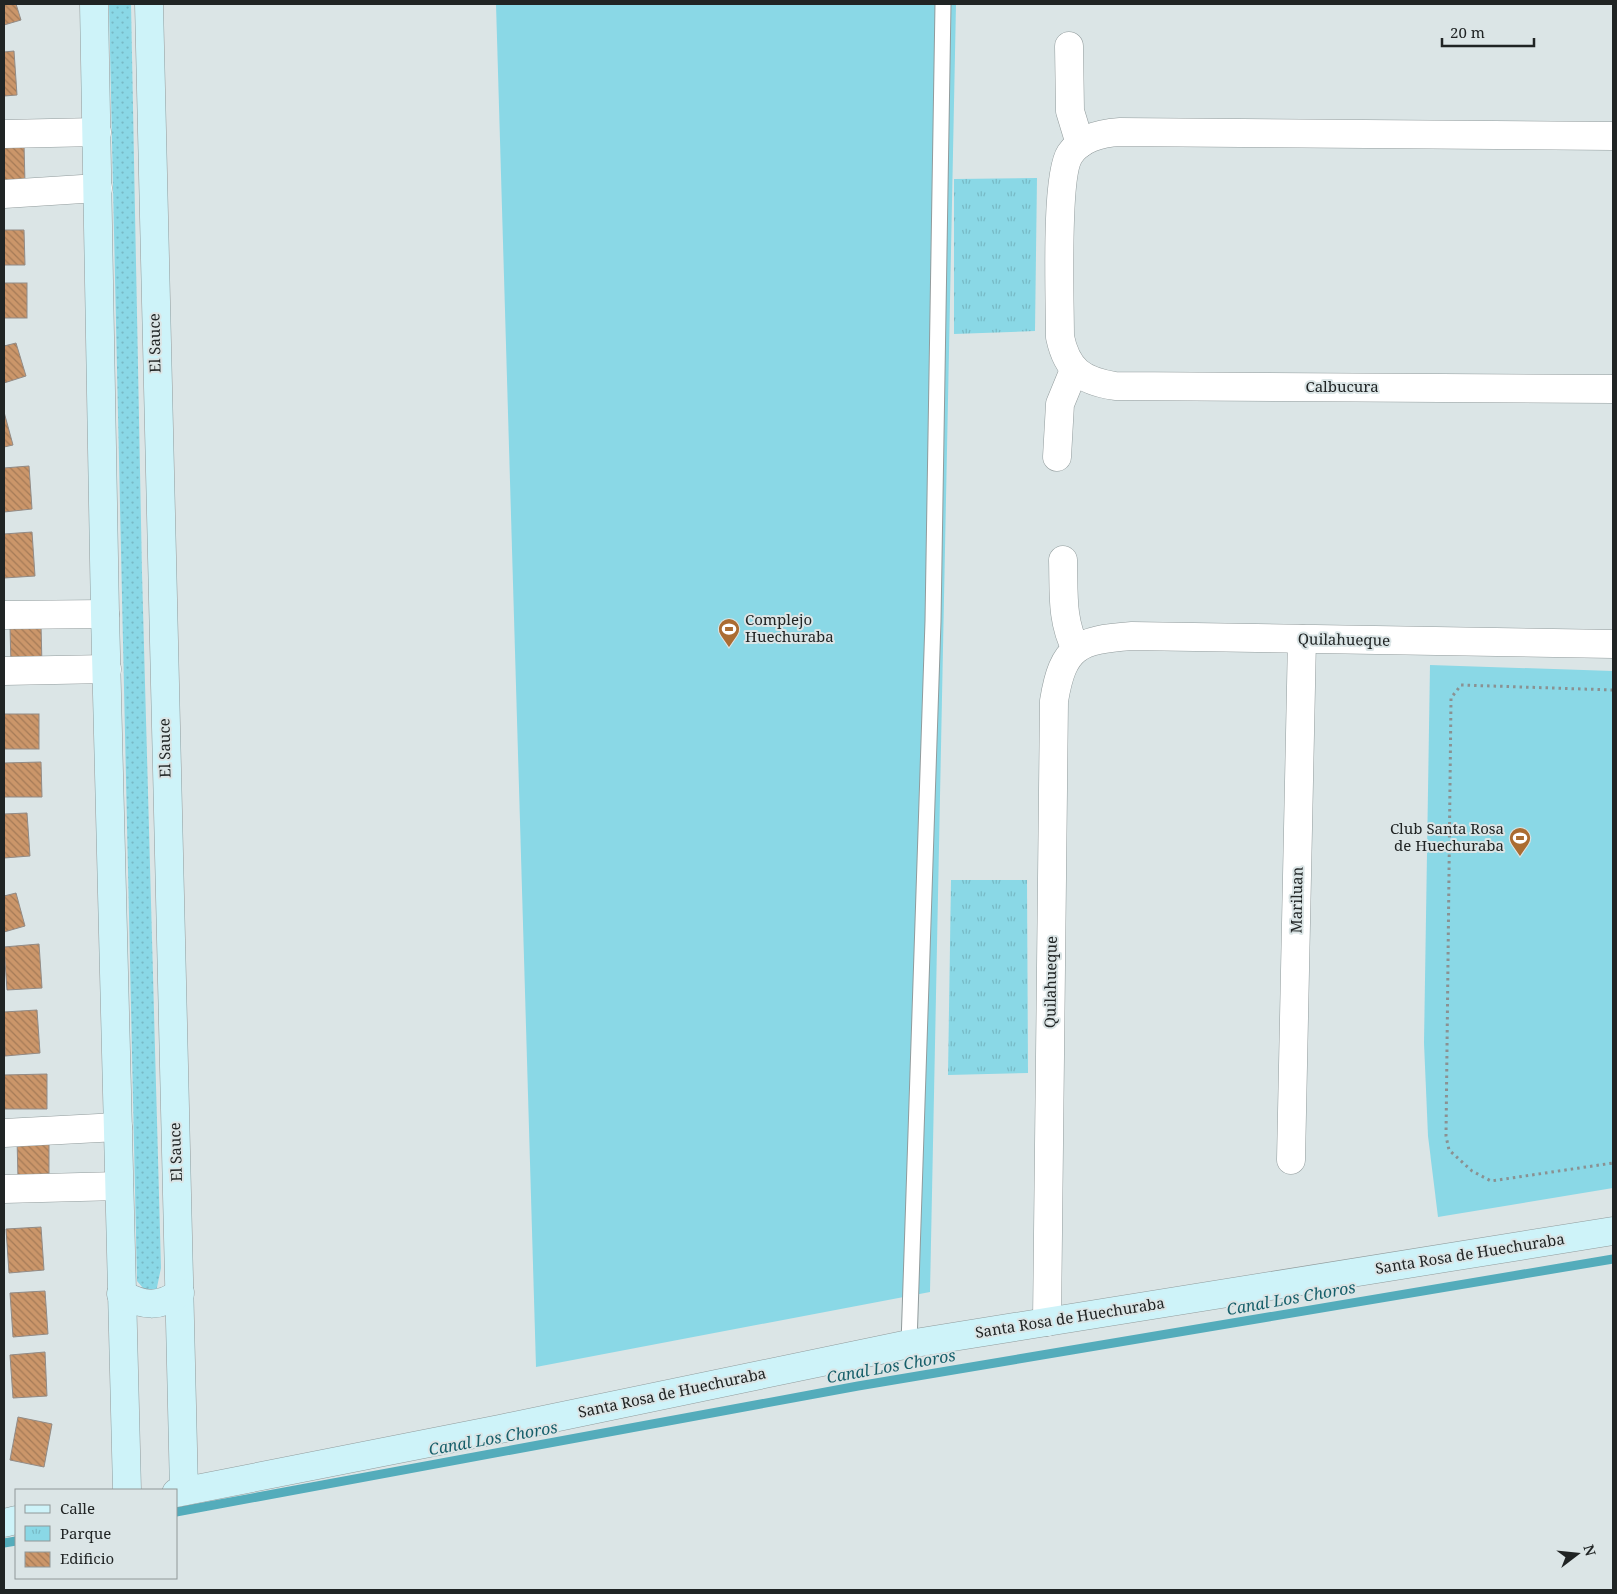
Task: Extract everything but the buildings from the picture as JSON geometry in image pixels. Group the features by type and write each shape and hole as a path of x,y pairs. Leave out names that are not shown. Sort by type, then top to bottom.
{"street":[{"path":"94,4 105,614 127,1489"},
{"name":"El Sauce","path":"149,4 167,832 180,1293 180,1492"},
{"path":"1069,46 1070,112 1080,144"},
{"path":"4,134 97,132"},
{"path":"1058,456 1060,404 1074,370 1063,351 1060,336 1062,180 1070,154 1080,144 1106,133 1120,132 1613,136"},
{"path":"4,194 98,188"},
{"name":"Calbucura","path":"1074,370 1085,378 1099,384 1115,386 1613,389"},
{"path":"1063,560 1065,619 1067,630 1076,649"},
{"path":"4,615 105,614"},
{"name":"Quilahueque","path":"1047,1322 1054,701 1060,669 1067,658 1076,649 1098,639 1132,636 1613,644"},
{"name":"Mariluan","path":"1291,1160 1302,639"},
{"path":"4,671 107,669"},
{"path":"4,1133 118,1127"},
{"path":"4,1189 119,1186"},
{"name":"Santa Rosa de Huechuraba","path":"180,1492 500,1430 909,1344 1613,1231"},
{"path":"121,1294 143,1304 152,1305 171,1299 180,1293"}],"lane":[{"path":"909,1344 933,621 943,4"}],"path":[{"path":"1613,690 1461,685 1451,698 1445,1049 1446,1136 1449,1150 1472,1171 1491,1181 1613,1163"}],"green space":[{"path":"109,4 131,4 142,573 161,1268 156,1292 143,1288 137,1281"},
{"name":"Complejo Huechuraba","path":"496,4 956,4 930,1292 536,1367"},
{"path":"1037,178 1035,331 954,334 954,179"},
{"name":"Club Santa Rosa de Huechuraba","path":"1430,665 1613,671 1613,1188 1438,1217 1428,1136 1424,1043"},
{"path":"951,880 1027,880 1028,1073 948,1075"}],"waterway":[{"name":"Canal Los Choros","path":"178,1512 858,1386 1613,1259"},
{"name":"Canal Los Choros","path":"4,1543 15,1541"}],"place":[{"name":"Complejo Huechuraba","path":"729,648"},
{"name":"Club Santa Rosa de Huechuraba","path":"1520,857"}]}
